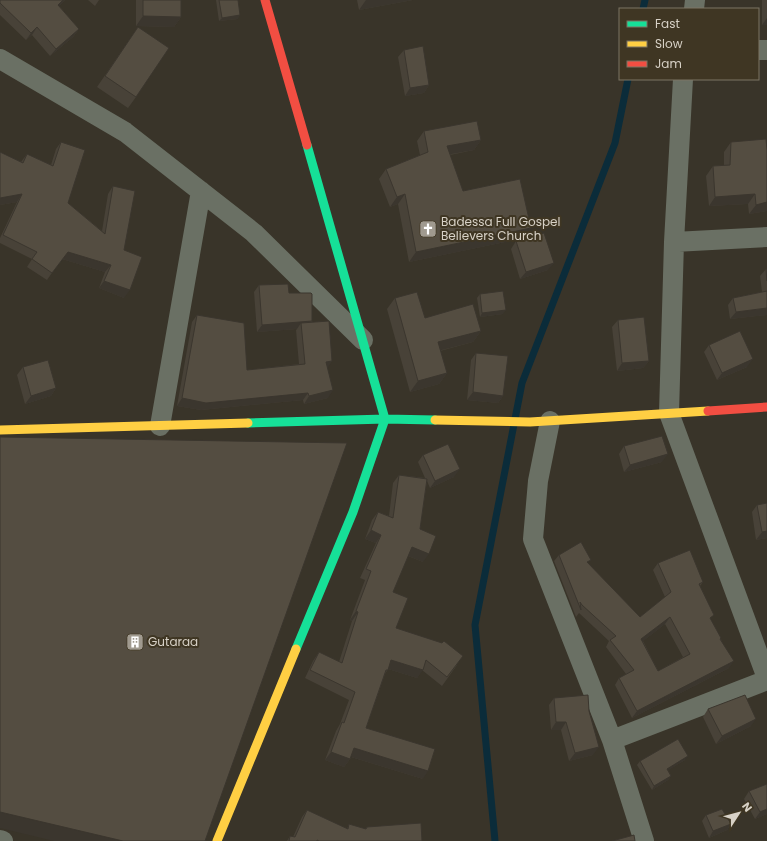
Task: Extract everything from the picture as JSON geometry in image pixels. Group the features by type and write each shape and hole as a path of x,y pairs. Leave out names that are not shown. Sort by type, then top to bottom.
{"street":[{"path":"217,841 353,512 385,419 364,340 265,0"},
{"path":"0,60 125,132 254,233 364,340"},
{"path":"612,740 767,679 669,413 674,242 683,80"},
{"path":"160,426 201,191"},
{"path":"674,242 767,237"},
{"path":"0,430 385,419 530,422 767,407"},
{"path":"550,421 538,481 533,539 612,740 644,841"}],"building":[{"path":"0,0 63,0 58,5 79,29 56,49 37,27 31,33 0,3"},
{"path":"143,0 181,0 181,17 143,16"},
{"path":"219,0 238,0 240,15 222,18"},
{"path":"138,27 169,48 136,97 105,76"},
{"path":"423,46 429,85 410,88 404,50"},
{"path":"477,121 481,140 447,146 463,191 520,179 531,228 416,252 405,194 397,197 386,169 428,152 424,131"},
{"path":"766,139 767,202 756,205 755,194 715,197 713,166 730,165 731,142"},
{"path":"61,142 85,150 68,203 105,234 113,186 135,191 124,250 142,257 130,290 104,281 111,265 68,252 52,273 32,259 37,252 3,235 22,194 0,198 0,152 23,163 27,154 53,166"},
{"path":"544,233 554,263 526,272 516,241"},
{"path":"288,284 289,293 312,294 312,321 262,325 259,285"},
{"path":"503,291 506,310 482,313 480,294"},
{"path":"767,291 767,308 736,312 733,298"},
{"path":"417,292 425,318 473,304 481,331 438,342 447,373 418,381 395,298"},
{"path":"197,315 244,323 247,370 305,364 301,323 329,321 332,361 326,362 333,390 309,396 308,393 206,403 182,398"},
{"path":"644,317 649,361 622,363 618,320"},
{"path":"740,331 753,359 722,373 709,345"},
{"path":"476,353 508,356 503,396 473,392"},
{"path":"48,360 56,388 31,396 23,367"},
{"path":"662,436 668,454 630,465 624,446"},
{"name":"Gutaraa","path":"0,437 347,443 205,841 123,841 0,812"},
{"path":"448,444 460,469 435,481 423,455"},
{"path":"399,475 427,479 420,529 436,536 429,554 412,547 393,592 408,598 396,628 442,643 444,641 463,656 447,677 426,660 423,670 391,660 388,670 386,670 366,728 435,749 428,771 354,748 350,759 331,752 342,722 344,723 355,692 310,670 319,652 342,663 358,612 356,611 371,571 366,569 381,535 371,530 378,512 393,518"},
{"path":"767,503 767,531 762,532 757,505"},
{"path":"581,542 591,560 587,562 640,617 671,592 658,563 690,550 703,582 699,584 714,615 710,618 721,638 720,639 734,661 637,711 619,678 634,670 610,640 616,636 580,602 581,610 559,555","holes":["670,617 690,654 658,671 641,639"]},
{"path":"588,695 589,711 599,747 575,753 566,722 556,722 554,698"},
{"path":"745,695 756,719 722,736 708,709"},
{"path":"678,739 688,756 667,769 671,776 654,786 640,761"},
{"path":"767,784 767,809 760,812 749,791"},
{"path":"722,809 731,824 713,831 706,815"},
{"path":"307,810 348,829 349,824 366,829 367,827 421,823 422,841 289,841 290,836 295,837"},
{"path":"634,835 635,841 612,841"}],"waterway":[{"path":"643,8 645,0"},
{"path":"495,841 475,625 522,383 615,143 628,80"}],"traffic: fast":[{"path":"307,145 385,419 435,420"},
{"path":"248,423 385,419 353,512 296,649"}],"traffic: slow":[{"path":"435,420 530,422 708,411"},
{"path":"0,430 248,423"},
{"path":"217,841 296,649"}],"traffic: jam":[{"path":"265,0 307,145"},
{"path":"708,411 767,407"}],"place":[{"name":"Badessa Full Gospel Believers Church","path":"428,229"},
{"name":"Gutaraa","path":"135,642"}]}
